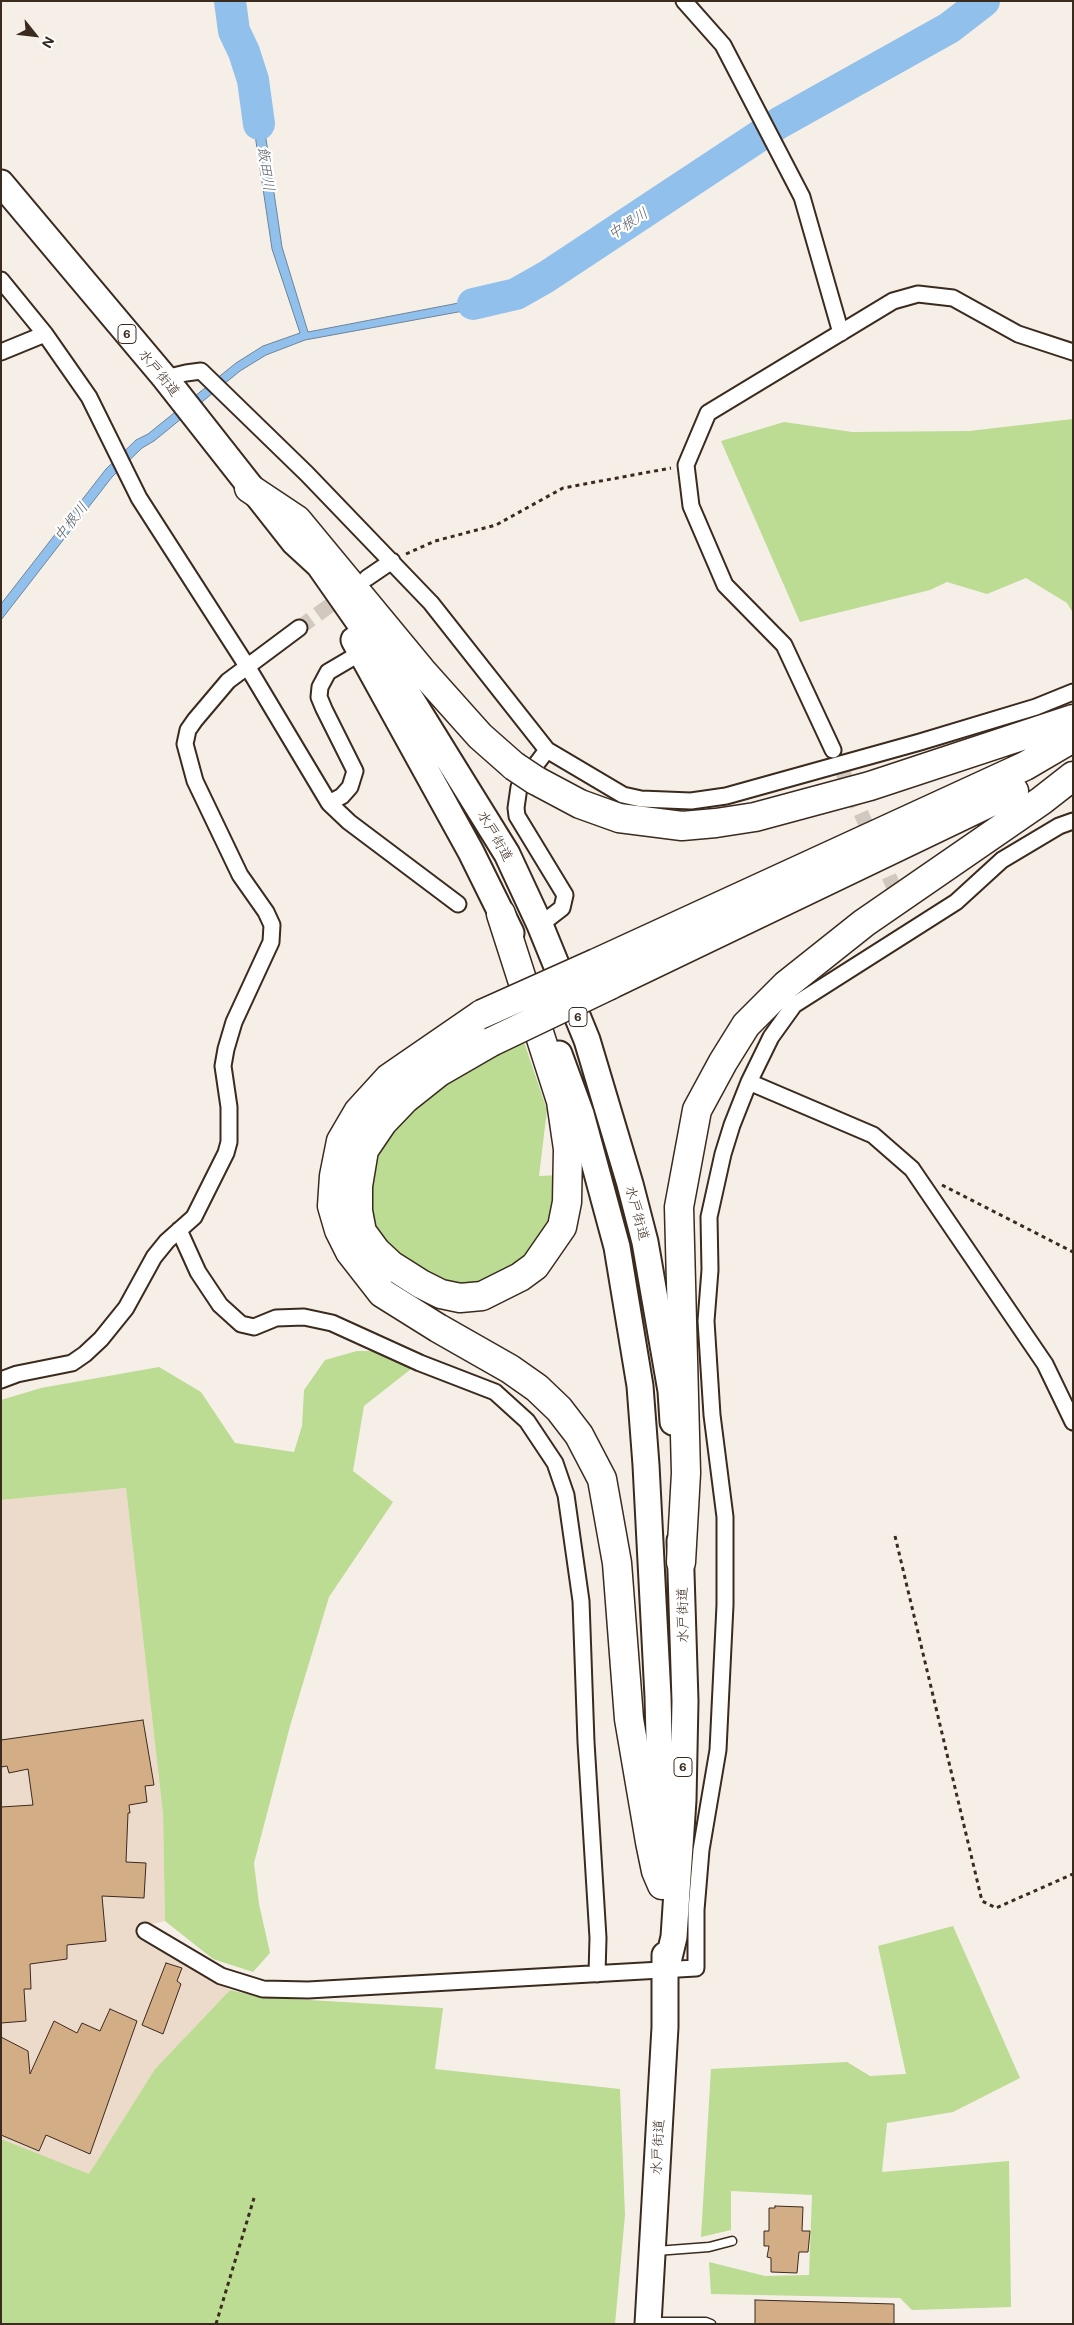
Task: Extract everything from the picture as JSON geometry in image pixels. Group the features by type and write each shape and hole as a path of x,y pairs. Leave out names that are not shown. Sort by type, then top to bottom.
{"highway":[{"name":"水戸街道","path":"1,183 165,378 249,488 294,542 319,566 398,678 507,854 540,925 587,1040 645,1242 671,1391 681,1562 685,1700 683,1800 674,1937 666,1970"},
{"path":"249,488 297,520 421,670 480,736 524,773 580,804 619,818 682,826 716,823 755,816 870,786 1073,719"},
{"name":"水戸街道","path":"294,542 313,578 362,652 471,852 530,972 581,1114 617,1247 630,1315 640,1386 646,1465 658,1706 666,1970 648,2323"},
{"path":"501,914 561,1101 568,1150 567,1202 562,1227 535,1266 520,1277 482,1296 460,1298 441,1294 391,1265 376,1252 362,1232 358,1211 358,1186 364,1150 383,1122 405,1100 439,1072 491,1042 603,974 1025,766 1073,738"},
{"path":"662,1885 656,1871 650,1842 629,1719 617,1563 602,1479 579,1435 559,1409 537,1388 510,1369 438,1328 382,1293 350,1252 339,1230 332,1206 334,1176 341,1141 358,1112 389,1078 482,1014 603,974 1034,781 1073,767"},
{"path":"681,1562 686,1473 679,1208 697,1110 723,1062 746,1026 786,984 864,923 1042,801 1073,776"}],"street":[{"path":"684,1 723,45 762,124 802,198 841,333"},
{"path":"1,280 45,334 89,397 139,498 247,666 329,803 349,822 458,904"},
{"path":"833,750 784,645 725,585 691,506 686,465 708,413 893,301 918,294 953,298 1018,334 1073,352"},
{"path":"1,352 45,334"},
{"path":"165,378 201,372 307,474 431,603 534,736 548,750 623,795 641,799 691,801 726,796 844,764 1036,707 1073,692"},
{"path":"367,578 392,561"},
{"path":"1,1380 17,1374 72,1363 85,1354 112,1326 126,1308 154,1257 166,1241 194,1217 226,1153 229,1142 229,1107 223,1066 226,1049 234,1022 271,942 272,926 266,912 240,875 194,781 185,744 188,730 194,720 228,681 299,628"},
{"path":"329,803 342,796 350,787 355,771 324,709 319,697 320,687 328,672 362,652"},
{"path":"540,925 562,908 566,894 517,816 516,808 519,787 548,750"},
{"path":"145,1931 221,1976 264,1989 317,1989 696,1968 696,1910 701,1850 718,1750 724,1605 725,1517 712,1415 706,1321 710,1270 710,1217 723,1154 749,1082 771,1037 794,1005 909,924 956,902 1002,860 1059,826 1073,821"},
{"path":"749,1082 873,1135 912,1168 1045,1364 1073,1422"},
{"path":"179,1230 198,1272 220,1306 241,1324 254,1326 276,1318 304,1317 332,1323 420,1363 495,1392 527,1421 556,1463 566,1495 581,1601 586,1742 598,1938 597,1974"}],"lane":[{"path":"652,2252 709,2247 732,2241"},
{"path":"648,2323 706,2322 711,2324"}],"path":[{"path":"392,561 435,541 496,525 563,488 686,465"},
{"path":"912,1168 1073,1252"},
{"path":"895,1536 982,1901 996,1908 1073,1874"},
{"path":"216,2324 254,2198"}],"shaded area":[{"path":"126,1488 163,1814 165,1921 148,1925 139,1939 230,1990 155,2069 89,2175 1,2139 1,1500"}],"green space":[{"path":"1073,419 1073,613 1067,603 1026,578 987,594 947,582 930,590 800,622 721,441 784,422 852,432 969,431"},
{"path":"523,1039 547,1110 539,1176 561,1175 553,1219 527,1257 483,1284 458,1285 434,1279 393,1255 376,1228 369,1210 370,1172 383,1137 443,1079"},
{"path":"357,1351 383,1351 411,1369 364,1406 353,1471 393,1502 329,1597 290,1726 254,1863 259,1904 270,1953 253,1972 213,1959 165,1921 163,1814 126,1488 1,1500 1,1400 41,1388 159,1367 201,1392 235,1443 294,1452 302,1426 304,1390 325,1360"},
{"path":"953,1926 1020,2078 953,2112 887,2123 882,2172 1009,2161 1011,2307 912,2310 900,2298 711,2294 709,2262 765,2276 809,2275 812,2195 731,2191 731,2230 701,2237 711,2069 847,2062 870,2076 906,2074 878,1946"},
{"path":"230,1990 259,1997 443,2008 435,2069 620,2089 625,2215 615,2324 1,2324 1,2139 89,2174 155,2069"}],"water":[{"path":"257,78 282,247 308,332 469,301 515,289 517,299 469,310 305,340 266,355 240,371 154,441 142,448 112,477 1,620 1,604 106,469 136,440 148,434 236,363 263,346 300,333 272,249 247,81"}],"building":[{"path":"143,1720 154,1785 145,1786 147,1802 129,1805 126,1862 146,1863 144,1898 102,1896 106,1941 67,1945 67,1959 30,1964 31,1989 24,1989 26,2021 1,2023 1,1807 33,1805 28,1769 9,1773 7,1766 1,1767 1,1740"},
{"path":"166,1963 182,1968 177,1981 181,1984 163,2034 142,2025"},
{"path":"110,2009 137,2021 90,2154 46,2135 39,2151 1,2135 1,2037 28,2051 30,2074 54,2021 77,2033 82,2023 100,2031"},
{"path":"775,2206 803,2207 802,2231 810,2231 808,2252 799,2252 797,2273 771,2272 771,2258 767,2257 769,2246 764,2246 764,2231 769,2231 769,2208 775,2208"},
{"path":"755,2300 894,2304 894,2324 755,2324"}],"waterway":[{"name":"飯田川","path":"230,1 234,31 244,52 253,80 259,124"},
{"name":"中根川","path":"473,304 516,294 546,277 779,123 949,28 984,1"}],"tunnel":[{"path":"299,628 348,592"},
{"path":"833,750 907,917"}]}
